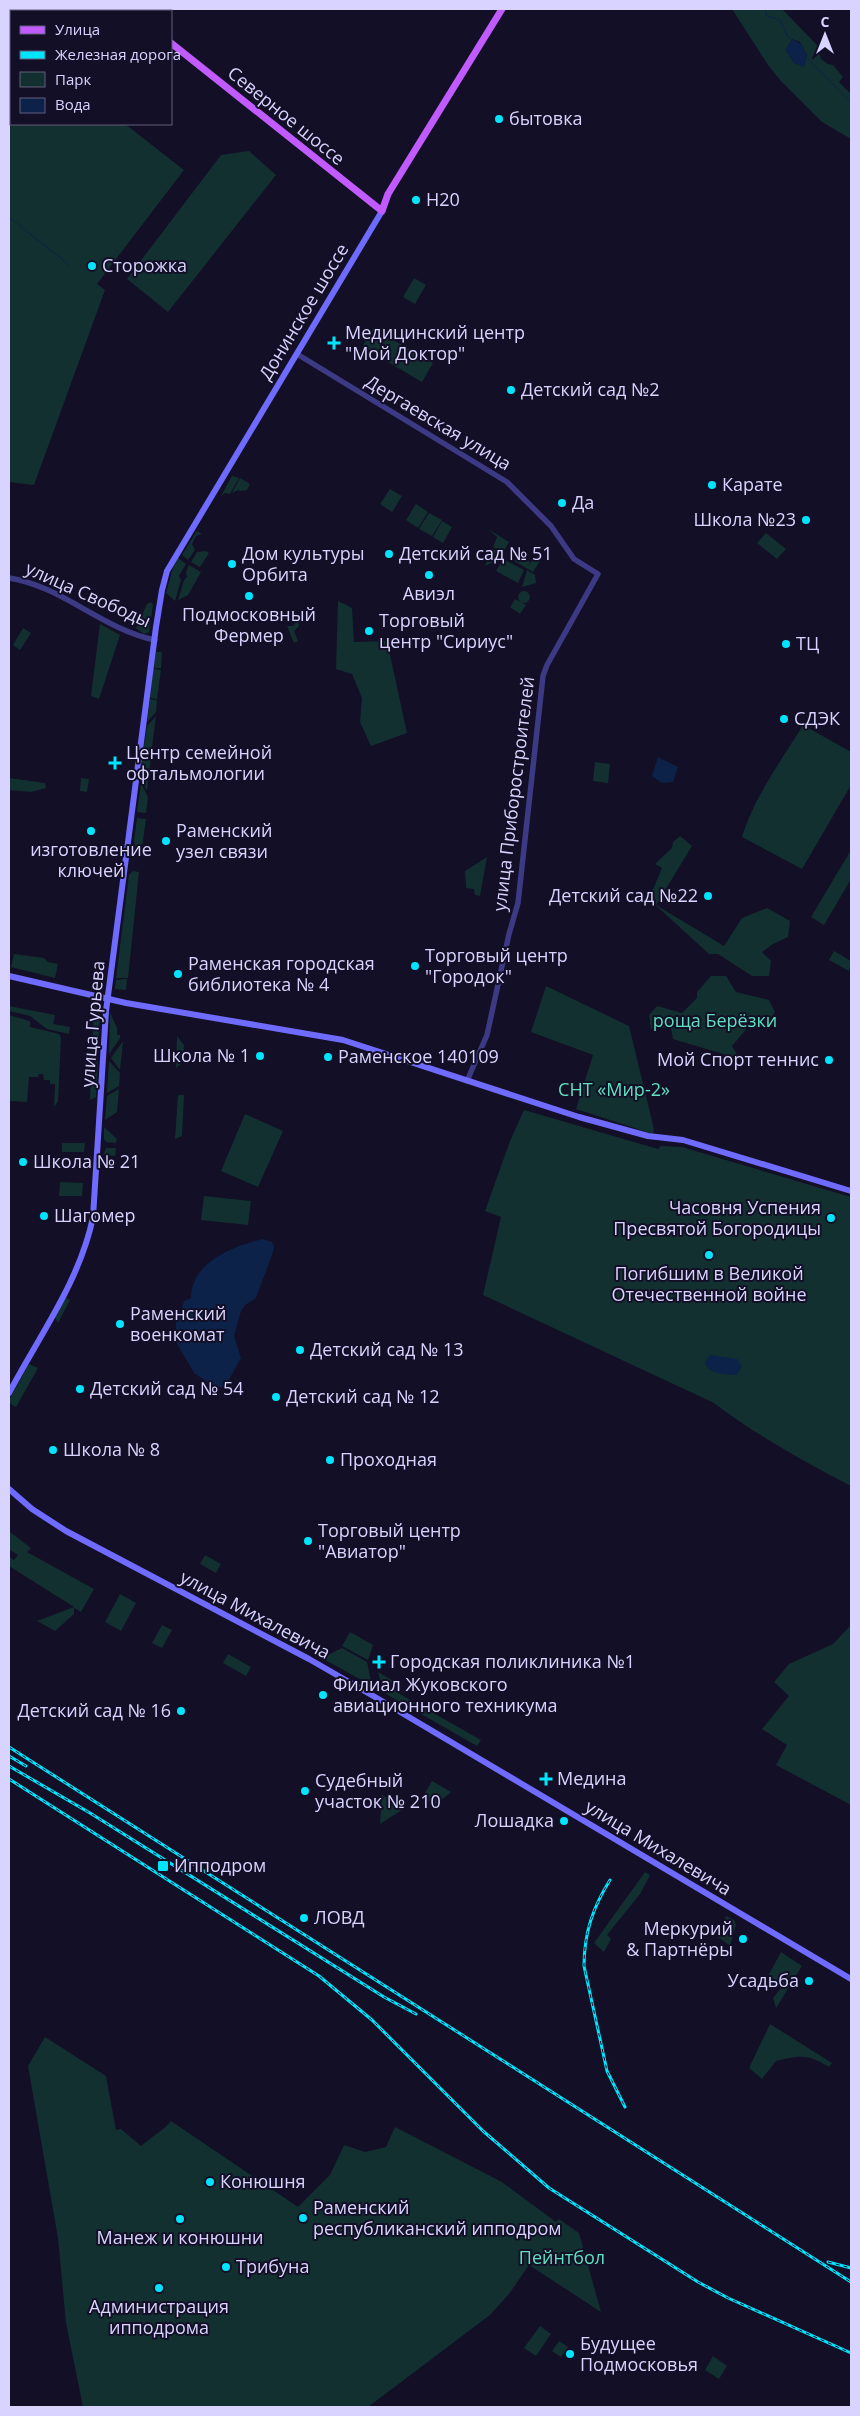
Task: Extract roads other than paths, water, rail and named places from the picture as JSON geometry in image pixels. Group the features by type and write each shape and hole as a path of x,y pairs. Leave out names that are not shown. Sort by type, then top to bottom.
{"main road":[{"name":"Донинское шоссе","path":"155,640 162,590 171,561 382,211 388,194 502,9"},
{"name":"Северное шоссе","path":"172,44 382,211"},
{"name":"улица Гурьева","path":"9,1393 75,1274 90,1231 96,1188 108,999 155,640"},
{"path":"9,976 108,999 335,1038 586,1119 648,1136 683,1140 851,1191"},
{"name":"улица Михалевича","path":"9,1489 32,1509 67,1531 363,1690 851,1979"}],"street":[{"name":"Дергаевская улица","path":"297,354 507,482 551,526 574,559 596,575"},
{"name":"улица Приборостроителей","path":"467,1080 487,1035 509,934 518,903 543,676 547,665 596,575"},
{"name":"улица Свободы","path":"9,578 34,584 124,630 155,640"}],"water":[{"path":"792,39 801,44 807,55 804,67 794,63 786,50"},
{"path":"658,757 678,767 673,782 662,783 652,776"},
{"path":"263,1239 272,1242 274,1246 273,1252 256,1298 245,1305 241,1311 234,1336 241,1358 225,1387 216,1388 194,1373 175,1340 176,1324 184,1301 191,1298 193,1285 206,1265 227,1251"},
{"path":"710,1355 737,1359 742,1366 737,1375 714,1372 705,1363"}],"waterway":[{"path":"765,9 767,16 780,20 788,37 792,40"},
{"path":"807,58 851,102"},
{"path":"9,217 69,265"}],"railway":[{"path":"9,1747 851,2282"},
{"path":"9,1756 26,1766"},
{"path":"9,1766 90,1813 384,1997 416,2014"},
{"path":"9,1779 319,1976 372,2020 483,2131 549,2188 698,2282 728,2298 851,2353"},
{"path":"610,1880 594,1910 586,1942 584,1966 607,2071 625,2107"},
{"path":"828,2262 851,2268"}],"place":[{"name":"бытовка","path":"499,119"},
{"name":"H20","path":"416,200"},
{"name":"Сторожка","path":"92,266"},
{"name":"Медицинский центр \"Мой Доктор\"","path":"334,343"},
{"name":"Детский сад №2","path":"511,390"},
{"name":"Карате","path":"712,485"},
{"name":"Да","path":"562,503"},
{"name":"Школа №23","path":"806,520"},
{"name":"Детский сад № 51","path":"389,554"},
{"name":"Дом культуры Орбита","path":"232,564"},
{"name":"Авиэл","path":"429,575"},
{"name":"Подмосковный Фермер","path":"249,596"},
{"name":"Торговый центр \"Сириус\"","path":"369,631"},
{"name":"ТЦ","path":"786,644"},
{"name":"СДЭК","path":"784,719"},
{"name":"Центр семейной офтальмологии","path":"115,763"},
{"name":"изготовление ключей","path":"91,831"},
{"name":"Раменский узел связи","path":"166,841"},
{"name":"Детский сад №22","path":"708,896"},
{"name":"Торговый центр \"Городок\"","path":"415,966"},
{"name":"Раменская городская библиотека № 4","path":"178,974"},
{"name":"Школа № 1","path":"260,1056"},
{"name":"Раменское 140109","path":"328,1057"},
{"name":"Мой Спорт теннис","path":"829,1060"},
{"name":"Школа № 21","path":"23,1162"},
{"name":"Шагомер","path":"44,1216"},
{"name":"Часовня Успения Пресвятой Богородицы","path":"831,1218"},
{"name":"Погибшим в Великой Отечественной войне","path":"709,1255"},
{"name":"Раменский военкомат","path":"120,1324"},
{"name":"Детский сад № 13","path":"300,1350"},
{"name":"Детский сад № 54","path":"80,1389"},
{"name":"Детский сад № 12","path":"276,1397"},
{"name":"Школа № 8","path":"53,1450"},
{"name":"Проходная","path":"330,1460"},
{"name":"Торговый центр \"Авиатор\"","path":"308,1541"},
{"name":"Городская поликлиника №1","path":"379,1662"},
{"name":"Филиал Жуковского авиационного техникума","path":"323,1695"},
{"name":"Детский сад № 16","path":"181,1711"},
{"name":"Медина","path":"546,1779"},
{"name":"Судебный участок № 210","path":"305,1791"},
{"name":"Лошадка","path":"564,1821"},
{"name":"Ипподром","path":"163,1866"},
{"name":"ЛОВД","path":"304,1918"},
{"name":"Меркурий & Партнёры","path":"743,1939"},
{"name":"Усадьба","path":"809,1981"},
{"name":"Конюшня","path":"210,2182"},
{"name":"Раменский республиканский ипподром","path":"303,2218"},
{"name":"Манеж и конюшни","path":"180,2219"},
{"name":"Трибуна","path":"226,2267"},
{"name":"Администрация ипподрома","path":"159,2288"},
{"name":"Будущее Подмосковья","path":"570,2354"}],"park label":[{"name":"роща Берёзки","path":"715,1021"},
{"name":"СНТ «Мир-2»","path":"614,1090"},
{"name":"Пейнтбол","path":"562,2258"}]}
